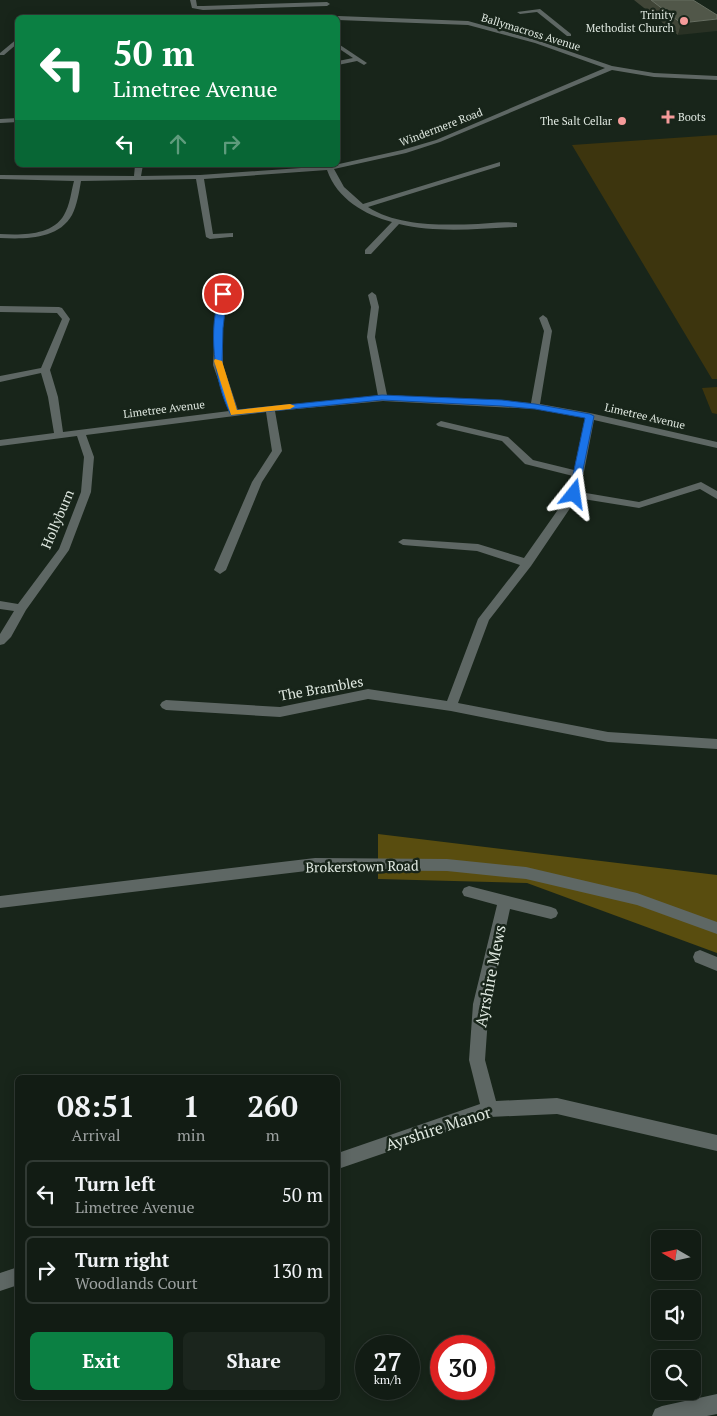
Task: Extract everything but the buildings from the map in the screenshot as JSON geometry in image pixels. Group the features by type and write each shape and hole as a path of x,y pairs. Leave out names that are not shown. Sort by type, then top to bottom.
{"street":[{"path":"194,0 194,7 203,8 328,5"},
{"path":"520,12 538,10 570,35 561,37"},
{"name":"Ballymacross Avenue","path":"340,18 468,23 537,42 611,68 654,75 717,78"},
{"path":"537,42 553,38"},
{"path":"1,54 15,42"},
{"path":"340,47 364,63"},
{"path":"1,54 10,54"},
{"path":"340,63 358,59"},
{"name":"Windermere Road","path":"340,166 404,152 438,141 611,68"},
{"path":"0,121 15,120"},
{"path":"361,207 497,164"},
{"path":"137,178 139,167"},
{"name":"Windermere Road","path":"0,177 78,179 200,177 335,167"},
{"path":"330,168 333,179 342,191 361,207 396,223 440,227 514,225"},
{"path":"200,177 210,237 230,235"},
{"path":"0,236 38,234 61,224 67,217 78,179"},
{"path":"368,252 396,223"},
{"path":"223,294 219,328 218,365 234,413"},
{"path":"372,295 375,307 372,336 382,398"},
{"path":"0,309 59,310 66,319 45,370 53,398 59,435"},
{"path":"535,406 548,331 543,318"},
{"path":"0,379 45,370"},
{"name":"Limetree Avenue","path":"0,443 270,408 382,398 535,406 590,416 717,445"},
{"path":"220,570 257,482 277,451 270,408"},
{"path":"451,706 484,619 527,563 574,494 590,416"},
{"path":"441,424 505,439 529,462 579,474"},
{"name":"Hollyburn","path":"0,641 7,634 21,608 64,550 86,492 89,457 80,432"},
{"path":"574,494 640,505 701,484 717,496"},
{"path":"403,542 478,548 527,563"},
{"path":"0,605 21,608"},
{"name":"The Brambles","path":"166,705 280,712 368,694 451,706 608,737 717,744"},
{"name":"Brokerstown Road","path":"0,902 315,864 446,865 526,873 637,899 717,928"},
{"path":"468,892 551,913"},
{"name":"Ayrshire Mews","path":"490,1109 477,1060 481,1004 505,901"},
{"path":"700,957 717,964"},
{"name":"Ayrshire Manor","path":"340,1160 490,1109 557,1106 717,1143"},
{"path":"0,1282 15,1277"},
{"path":"662,1416 717,1404"}],"shaded area":[{"path":"717,135 717,379 712,379 572,145"},
{"path":"717,387 717,414 712,413 702,388"},
{"path":"378,834 717,875 717,953 527,883 378,879"}],"slow traffic":[{"path":"218,361 234,413 290,406"}],"place":[{"name":"Trinity Methodist Church","path":"684,21"},
{"name":"Boots","path":"668,117"},
{"name":"The Salt Cellar","path":"622,121"}],"route":[{"path":"223,294 219,328 218,365 234,413 382,398 502,403 535,406 590,416 574,494"}]}
